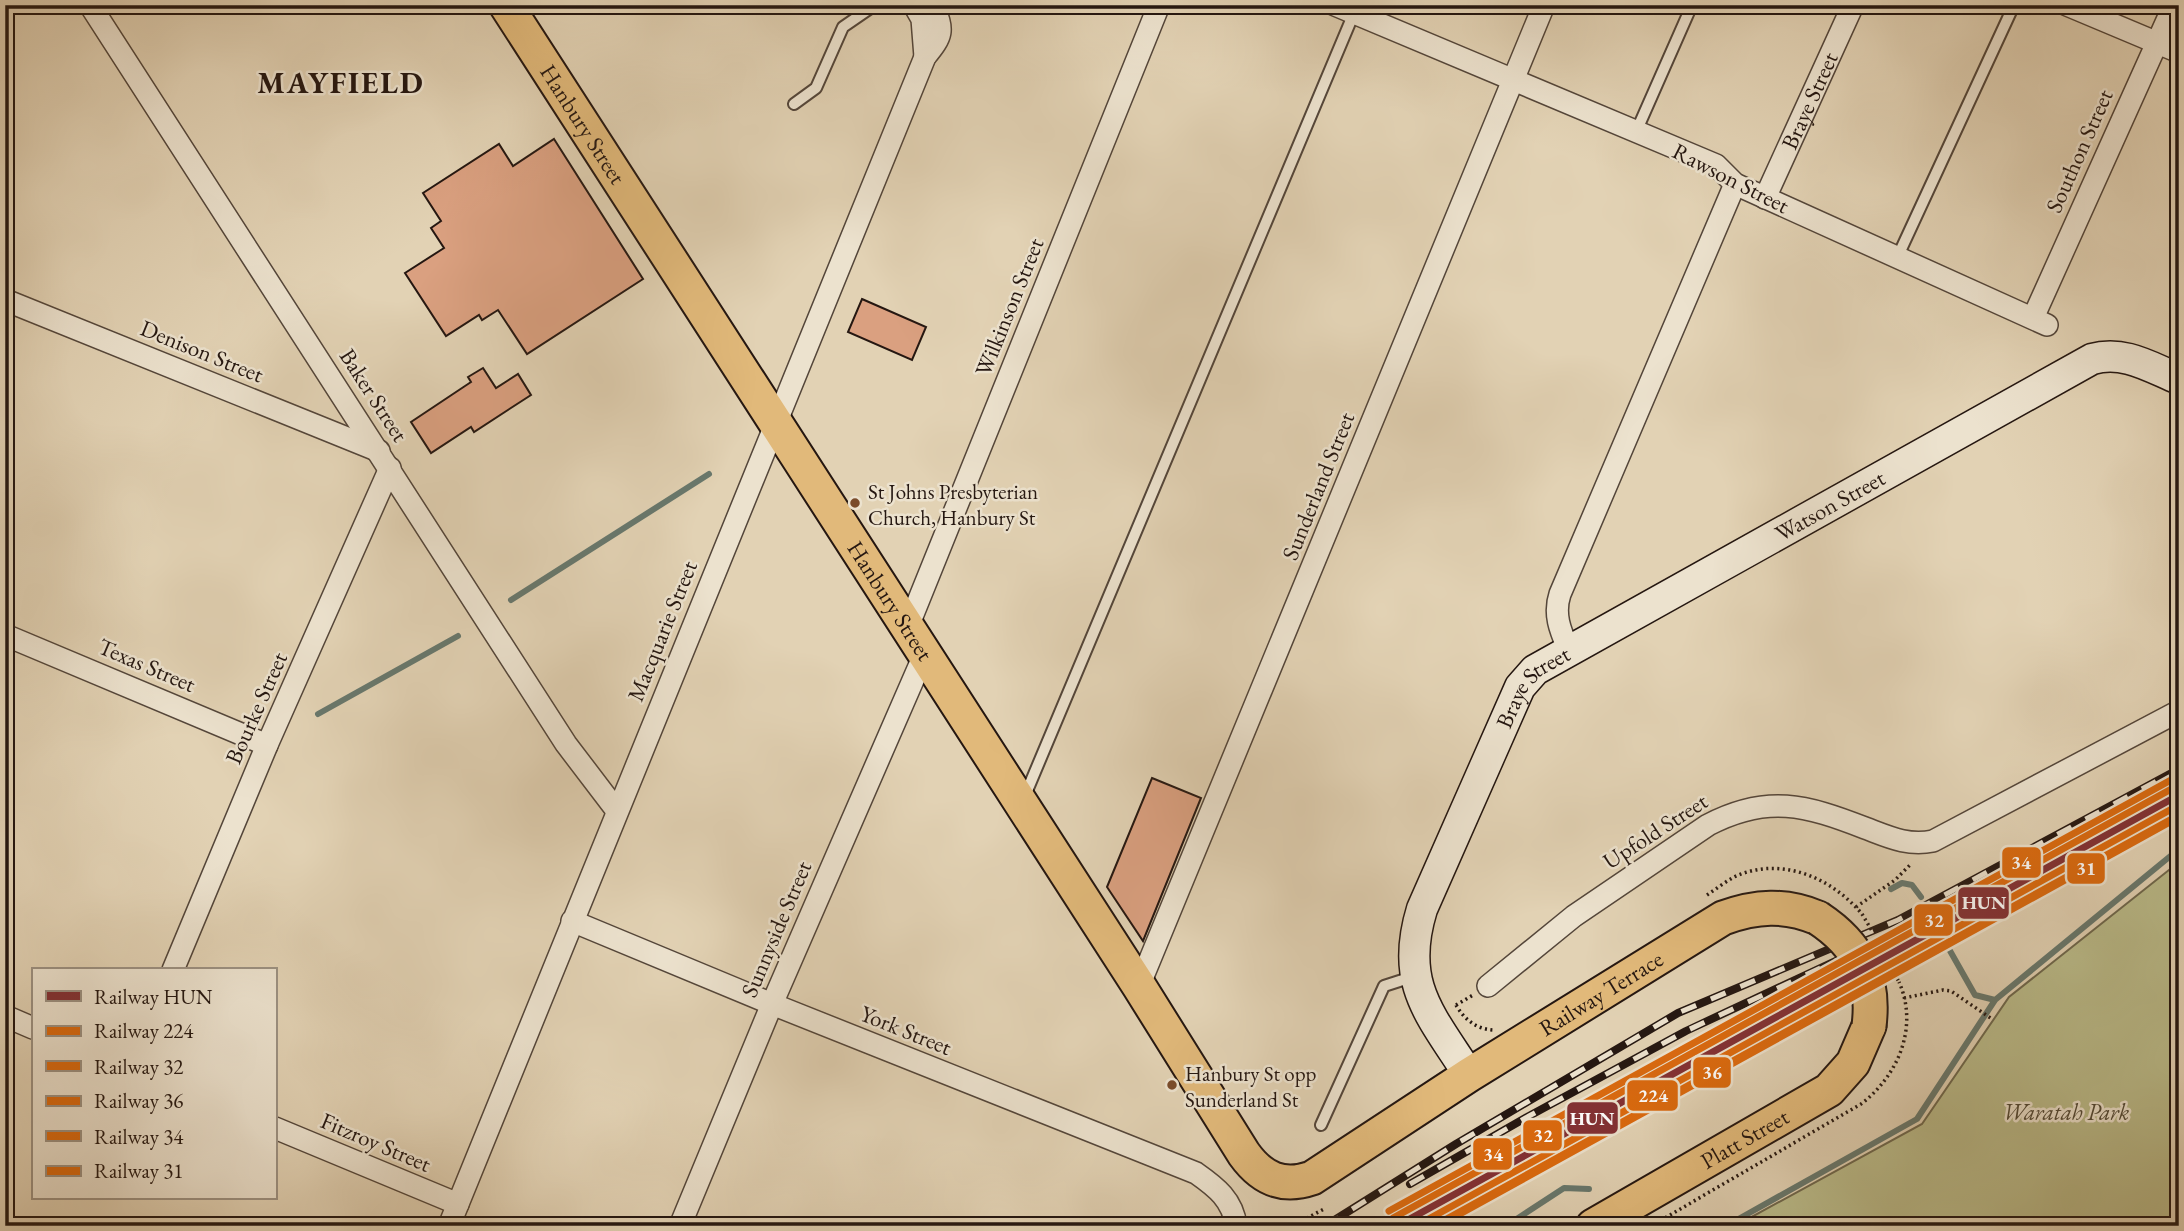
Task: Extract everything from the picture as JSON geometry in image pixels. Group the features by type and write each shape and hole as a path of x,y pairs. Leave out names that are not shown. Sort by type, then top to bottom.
{"main road":[{"name":"Hanbury Street","path":"506,5 1139,986 1250,1163 1269,1179 1285,1183"},
{"name":"Railway Terrace","path":"1285,1183 1303,1182 1321,1174 1469,1075 1723,918 1751,909 1792,909 1818,918 1841,936 1859,960 1870,991 1869,1026"},
{"name":"Platt Street","path":"1593,1226 1829,1090 1853,1063 1869,1026"}],"street":[{"name":"Baker Street","path":"90,5 566,744 617,811"},
{"name":"Macquarie Street","path":"914,5 922,19 925,57"},
{"name":"Macquarie Street","path":"449,1226 925,57 938,41 942,25 933,5"},
{"name":"Wilkinson Street","path":"915,642 1159,5"},
{"name":"Sunderland Street","path":"1139,986 1544,5"},
{"name":"Braye Street","path":"1765,198 1853,5"},
{"path":"2067,5 2179,52"},
{"name":"Southon Street","path":"2040,321 2174,5"},
{"name":"Rawson Street","path":"1356,10 1716,165 1735,184 2040,321"},
{"name":"Braye Street","path":"1469,1075 1434,1020 1415,976 1414,942 1422,909 1520,687 1535,670 1569,651 1557,622 1556,604 1735,184"},
{"name":"Denison Street","path":"5,300 385,460"},
{"name":"Watson Street","path":"1569,651 2092,359 2113,355 2125,357 2179,379"},
{"name":"Bourke Street","path":"174,968 385,460"},
{"name":"Texas Street","path":"5,635 267,745"},
{"name":"Sunnyside Street","path":"681,1226 915,642"},
{"name":"Upfold Street","path":"1488,986 1574,916 1708,825 1730,815 1765,806 1801,807 1825,812 1896,841 1917,844 1933,841 2179,711"},
{"name":"York Street","path":"572,921 1196,1173 1219,1189 1235,1213 1236,1226"},
{"path":"5,1016 32,1028"},
{"name":"Fitzroy Street","path":"276,1128 458,1204"}],"lane":[{"path":"794,104 816,89 842,27 875,5"},
{"path":"1636,132 1692,5"},
{"path":"1897,258 2014,5"},
{"path":"1022,804 1356,10"},
{"path":"1321,1125 1384,986 1415,976"}],"path":[{"path":"1856,907 1895,880"},
{"path":"1904,998 1943,990 1951,991 1992,1019"},
{"path":"1292,1226 1324,1209"},
{"path":"1282,1217 1275,1224 1283,1222 1286,1226"},
{"path":"1363,1226 1374,1220 1377,1226"}],"green space":[{"name":"Waratah Park","path":"2179,862 2179,1226 1735,1226 1922,1124 2009,997"}],"building":[{"path":"554,139 643,279 527,354 498,310 482,320 479,315 446,336 405,273 444,248 431,228 441,221 423,193 499,144 513,166"},
{"path":"862,299 926,327 912,360 848,332"},
{"path":"483,368 496,388 518,374 531,395 474,432 471,427 431,453 411,422 471,382 468,377"},
{"path":"1152,778 1201,798 1143,941 1107,887"}],"waterway":[{"path":"511,600 709,474"},
{"path":"318,714 458,636"},
{"path":"1726,1226 1917,1119 1995,1000 2179,849"},
{"path":"1891,889 1902,883 1912,885 1921,897"},
{"path":"1949,949 1975,995 1995,1000"},
{"path":"1506,1226 1564,1188 1589,1189"}],"railway":[{"path":"1325,1226 1456,1144 1678,1013 1898,920 2179,769"},
{"path":"1410,1184 1686,1031 1904,929 2179,782"}],"rail line":[{"name":"34","path":"1389,1211 2171,780"},
{"name":"32","path":"1393,1218 2175,787"},
{"name":"HUN","path":"1397,1226 2179,795"},
{"name":"224","path":"1416,1226 2179,805"},
{"name":"36","path":"1434,1226 2179,815"},
{"name":"31","path":"1438,1226 2179,817"}],"place":[{"name":"St Johns Presbyterian Church, Hanbury St","path":"855,503"},
{"name":"Hanbury St opp Sunderland St","path":"1172,1085"}],"district":[{"name":"MAYFIELD","path":"341,83"}]}
